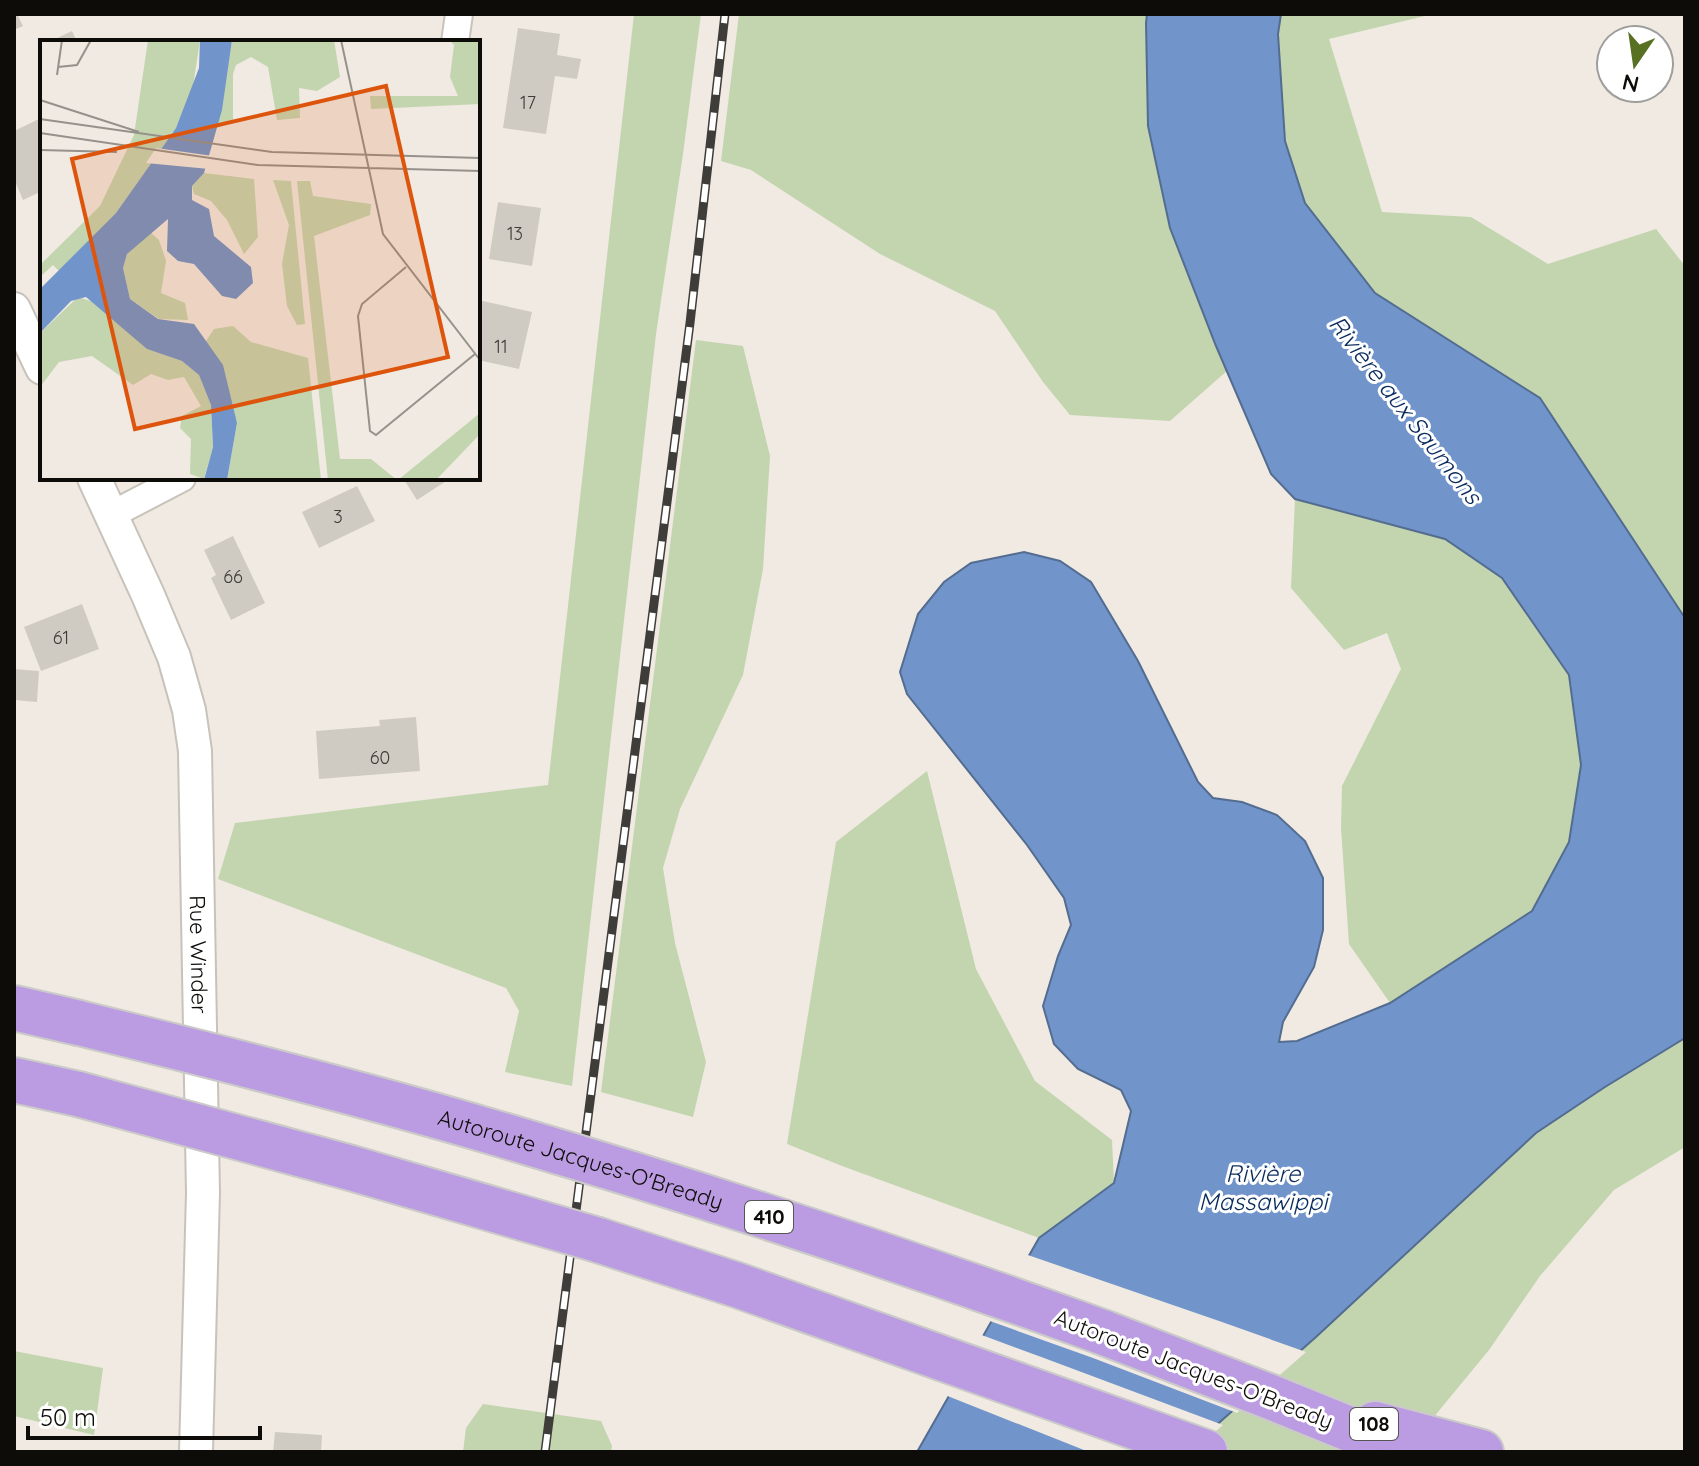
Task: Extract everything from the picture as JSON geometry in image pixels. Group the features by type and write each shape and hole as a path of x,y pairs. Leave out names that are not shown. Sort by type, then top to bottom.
{"highway":[{"name":"Autoroute Jacques-O'Bready","path":"14,1008 388,1102 737,1206 1038,1309 1406,1452"},
{"path":"14,1080 78,1094 365,1172 633,1251 941,1356 1202,1451"},
{"name":"108","path":"1268,1396 1481,1452"}],"street":[{"path":"455,40 459,14"},
{"path":"14,309 40,364"},
{"name":"Rue Winder","path":"95,480 174,657 189,710 195,751 203,1193 196,1452"},
{"path":"111,515 178,480"}],"green space":[{"path":"634,14 701,14 656,334 572,1086 505,1072 519,1011 506,988 218,879 235,823 548,785"},
{"path":"739,14 1147,14 1148,126 1170,228 1228,370 1170,421 1070,415 1043,382 995,311 880,254 751,170 721,161"},
{"path":"1281,14 1433,14 1329,39 1382,212 1471,217 1548,264 1656,229 1685,266 1685,618 1540,398 1375,293 1305,203 1285,141 1278,34"},
{"path":"696,340 743,346 770,456 763,569 743,675 680,809 663,868 675,943 706,1062 693,1117 601,1092"},
{"path":"1295,499 1445,539 1502,577 1569,675 1581,765 1569,842 1532,912 1390,1003 1349,944 1341,828 1342,786 1401,669 1387,633 1344,650 1291,588"},
{"path":"927,771 976,969 1035,1081 1112,1140 1114,1183 1039,1238 787,1144 836,842"},
{"path":"1685,1038 1685,1147 1614,1190 1540,1276 1489,1350 1405,1452 1186,1452 1316,1337 1536,1133"},
{"path":"14,1351 103,1368 94,1435 14,1416"},
{"path":"483,1404 601,1421 612,1446 611,1452 463,1452 466,1428"}],"water":[{"name":"Rivière Massawippi","path":"1147,14 1281,14 1278,34 1285,141 1305,203 1375,293 1540,398 1685,618 1685,1038 1536,1133 1316,1337 1186,1452 917,1452 1039,1238 1114,1183 1131,1111 1121,1090 1078,1069 1054,1044 1043,1006 1071,925 1064,898 1027,845 907,694 900,672 918,614 944,582 971,563 1024,552 1060,561 1091,582 1138,661 1198,782 1213,798 1242,802 1277,815 1305,841 1323,878 1323,930 1314,967 1283,1022 1279,1042 1297,1041 1390,1003 1532,911 1569,842 1581,765 1569,675 1502,578 1445,539 1295,499 1271,474 1170,228 1148,126"}],"pier":[{"path":"1025,1254 1306,1352 1237,1413 987,1320"},
{"path":"979,1334 1223,1425 1192,1452 1089,1452 945,1395"}],"building":[{"path":"14,14 23,26 14,30"},
{"path":"518,28 560,34 557,55 581,59 577,79 555,76 546,134 503,128"},
{"path":"72,31 76,40 53,40"},
{"path":"39,119 40,192 23,200 14,179 14,131"},
{"path":"498,202 541,208 532,266 489,259"},
{"path":"480,300 532,312 519,369 480,360"},
{"path":"404,480 448,480 417,500"},
{"path":"357,486 375,521 319,548 302,512"},
{"path":"233,536 265,603 231,620 211,578 216,575 204,550"},
{"path":"82,604 99,649 41,671 24,627"},
{"path":"14,669 39,671 37,702 14,700"},
{"path":"416,717 420,771 319,779 316,731 380,726 379,720"},
{"path":"275,1432 322,1435 321,1452 273,1452"}],"railway":[{"path":"545,1452 690,323 725,14"}],"water label":[{"name":"Rivière aux Saumons","path":"1405,410"}]}
